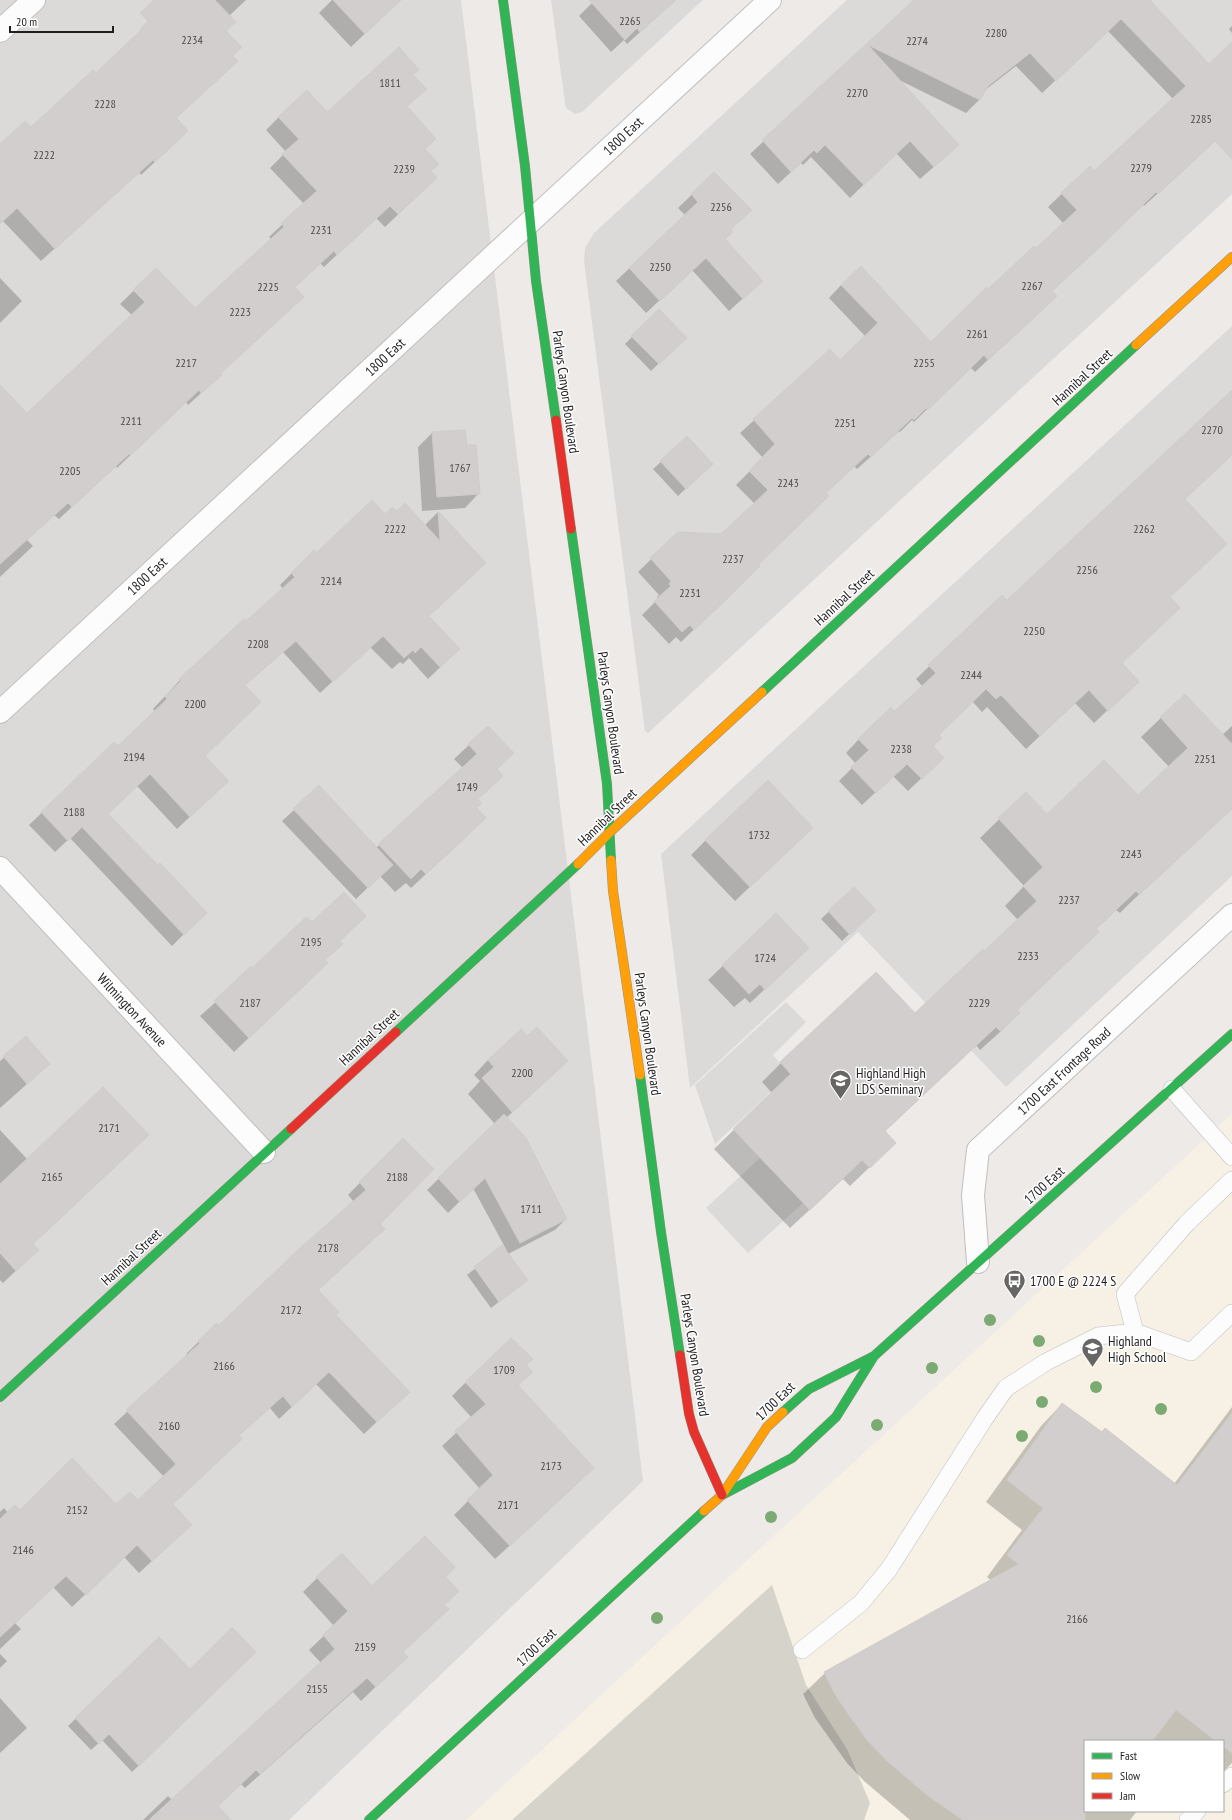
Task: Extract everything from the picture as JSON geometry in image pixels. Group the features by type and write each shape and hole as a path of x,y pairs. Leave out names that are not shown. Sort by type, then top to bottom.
{"street":[{"path":"0,31 34,0"},
{"name":"Parleys Canyon Boulevard","path":"503,0 525,166 536,281 607,784 613,891 646,1113 661,1232 689,1414 694,1432 722,1495"},
{"name":"1800 East","path":"0,712 770,0"},
{"name":"Hannibal Street","path":"0,1397 264,1152 573,869 610,832 1232,257"},
{"name":"Wilmington Avenue","path":"0,868 264,1152"},
{"name":"1700 East Frontage Road","path":"978,1262 973,1195 978,1150 1232,915"},
{"name":"1700 East","path":"369,1820 722,1495 767,1428 783,1412 809,1389 874,1356 1232,1034"},
{"name":"1700 East","path":"722,1495 792,1458 836,1417 874,1356"}],"lane":[{"path":"1172,1089 1232,1157"},
{"path":"1135,1332 1125,1294 1186,1223 1232,1180"},
{"path":"802,1650 861,1603 889,1569 985,1418 1006,1388 1046,1362 1098,1336 1135,1332 1191,1352 1232,1313"},
{"path":"1224,1783 1232,1776"},
{"path":"1188,1820 1196,1812"}],"shaded area":[{"path":"0,0 461,0 643,1481 289,1820 0,1820"},
{"path":"551,0 703,0 583,111 575,114 566,108"},
{"path":"847,0 1232,0 1232,194 648,733 645,731 584,261 585,248 594,233"},
{"path":"1232,326 1232,876 1006,1087 858,932 690,1088 661,854"},
{"path":"786,1002 806,1022 773,1055 790,1074 715,1144 695,1085"},
{"name":"Highland High School","path":"1232,1114 1232,1820 466,1820 678,1624"},
{"path":"760,1158 803,1203 748,1253 706,1208"},
{"path":"772,1585 806,1685 847,1749 870,1803 864,1820 512,1820"}],"building":[{"path":"154,0 215,0 236,22 226,31 242,47 233,56 238,61 176,118 188,131 155,162 153,160 55,249 17,208 0,224 0,144 25,121 31,127 93,70 96,73 141,30 140,29 148,21 140,13"},
{"path":"333,0 401,0 365,34"},
{"path":"589,0 676,0 640,32 637,28 625,40"},
{"path":"914,0 1150,0 1209,64 1232,42 1232,159 1215,141 1158,194 1156,192 1099,248 1052,291 1057,296 1035,317 988,360 984,355 928,410 926,408 914,420 912,418 871,457 868,454 826,493 829,496 759,564 760,566 726,600 694,630 690,625 682,632 654,601 671,586 669,584 671,581 650,558 678,532 721,534 768,490 749,471 775,444 753,419 830,349 840,360 878,323 841,285 861,266 931,342 987,287 988,289 1034,246 1036,248 1077,210 1061,193 1090,166 1094,171 1186,86 1121,19 1056,81 1030,53 988,86 980,100 868,45 959,145 934,167 910,141 864,185 825,145 817,153 814,150 791,172 762,140"},
{"path":"399,47 419,70 413,75 427,89 407,106 436,139 425,149 439,164 431,171 437,178 398,214 390,206 337,255 334,251 295,287 304,297 221,373 222,375 201,393 199,390 131,455 129,454 72,507 68,503 0,564 0,385 27,413 145,302 133,290 156,268 195,308 284,227 281,223 317,191 282,154 299,139 278,117 307,90 327,112"},
{"path":"714,172 752,210 731,229 733,232 725,239 763,281 743,299 706,258 660,301 629,268 698,202 691,194"},
{"path":"659,309 687,338 659,364 631,336"},
{"path":"1232,390 1232,455 1185,499 1227,544 1170,597 1180,608 1122,663 1139,682 1108,711 1089,690 1040,736 1001,695 996,699 986,689 939,735 942,738 933,746 944,758 922,779 907,764 876,793 851,767 869,750 858,739 891,707 895,711 936,673 928,665 1002,595 1007,600"},
{"path":"465,430 467,445 476,445 480,494 437,497 432,432"},
{"path":"687,436 713,464 686,489 660,461"},
{"path":"372,500 385,514 392,507 397,511 405,503 440,541 438,511 486,563 429,616 460,649 440,667 421,647 415,653 413,650 404,658 383,636 333,682 296,641 245,685 261,702 205,756 229,781 190,817 150,774 108,814 158,865 160,863 207,913 184,935 82,827 68,841 41,812 114,742 118,746 167,699 165,696 181,681 179,679 244,619 246,621 295,577 291,573 314,550 316,553"},
{"path":"1185,694 1232,744 1232,809 1151,884 1139,894 1136,891 1096,929 1099,932 1017,1010 1020,1013 1000,1031 996,1027 885,1131 896,1143 870,1168 862,1160 810,1210 733,1129 791,1074 780,1062 876,972 915,1013 983,949 984,951 1037,901 1023,886 1043,867 998,818 1026,792 1047,814 1104,760 1138,795 1188,748 1160,717"},
{"path":"488,726 514,753 497,769 503,776 478,799 482,803 477,808 486,818 426,874 421,869 411,879 378,844 477,754 468,744"},
{"path":"768,780 813,828 750,887 705,840"},
{"path":"319,785 393,865 368,888 293,809"},
{"path":"854,887 876,910 850,935 828,911"},
{"path":"344,892 366,916 340,941 343,944 325,960 328,963 249,1038 214,1001 251,966 252,968 306,917 312,922"},
{"path":"776,913 809,948 765,990 760,984 749,994 722,965"},
{"path":"537,1027 568,1061 512,1112 482,1078 494,1067 488,1060 521,1029 527,1036"},
{"path":"26,1036 50,1064 27,1084 3,1056"},
{"path":"103,1087 149,1135 33,1244 39,1250 16,1271 0,1253 0,1184"},
{"path":"504,1114 526,1138 567,1219 520,1243 485,1178 460,1202 438,1178"},
{"path":"403,1138 434,1169 380,1224 385,1229 318,1290 339,1312 336,1315 410,1392 377,1422 329,1372 292,1407 283,1396 239,1435 242,1439 173,1504 192,1525 152,1561 137,1545 86,1595 66,1576 0,1637 0,1519 15,1505 20,1510 72,1458 116,1504 130,1492 138,1500 176,1464 126,1410 200,1343 198,1341 216,1323 219,1325 299,1249 366,1190 359,1182"},
{"path":"502,1245 528,1280 499,1302 474,1267"},
{"path":"511,1338 533,1359 526,1365 533,1372 518,1385 594,1468 510,1546 467,1500 493,1475 455,1431 486,1404 465,1382"},
{"path":"1062,1403 1102,1432 1105,1428 1177,1485 1232,1413 1232,1753 1224,1747 1224,1740 1215,1740 1176,1710 1153,1740 1084,1740 1085,1820 963,1820 927,1795 886,1760 868,1741 836,1696 824,1672 1019,1564 1007,1555 1043,1508 1007,1480"},
{"path":"425,1536 455,1567 446,1577 459,1591 444,1605 449,1609 403,1652 408,1657 376,1687 367,1678 260,1774 256,1770 218,1806 231,1820 149,1820 335,1649 323,1635 348,1611 316,1577 342,1553 372,1586"},
{"path":"232,1627 256,1652 139,1766 109,1734 99,1744 75,1718 159,1637 190,1669"}],"traffic: fast":[{"path":"503,0 525,166 536,281 556,420"},
{"path":"762,692 1136,345"},
{"path":"571,529 607,784 611,860"},
{"path":"396,1032 578,864"},
{"path":"783,1412 809,1389 874,1356 1232,1034"},
{"path":"640,1075 661,1232 680,1355"},
{"path":"0,1397 291,1129"},
{"path":"724,1494 792,1458 836,1417 874,1356"},
{"path":"369,1820 704,1511"}],"traffic: slow":[{"path":"1136,345 1232,257"},
{"path":"578,864 610,832 762,692"},
{"path":"611,860 613,891 640,1075"},
{"path":"704,1511 722,1495 767,1427 783,1412"}],"traffic: jam":[{"path":"556,420 571,529"},
{"path":"291,1129 396,1032"},
{"path":"680,1355 689,1414 694,1432 722,1495"}],"place":[{"name":"Highland High LDS Seminary","path":"840,1100"},
{"name":"1700 E @ 2224 S","path":"1014,1300"},
{"name":"Highland High School","path":"1093,1368"}]}
